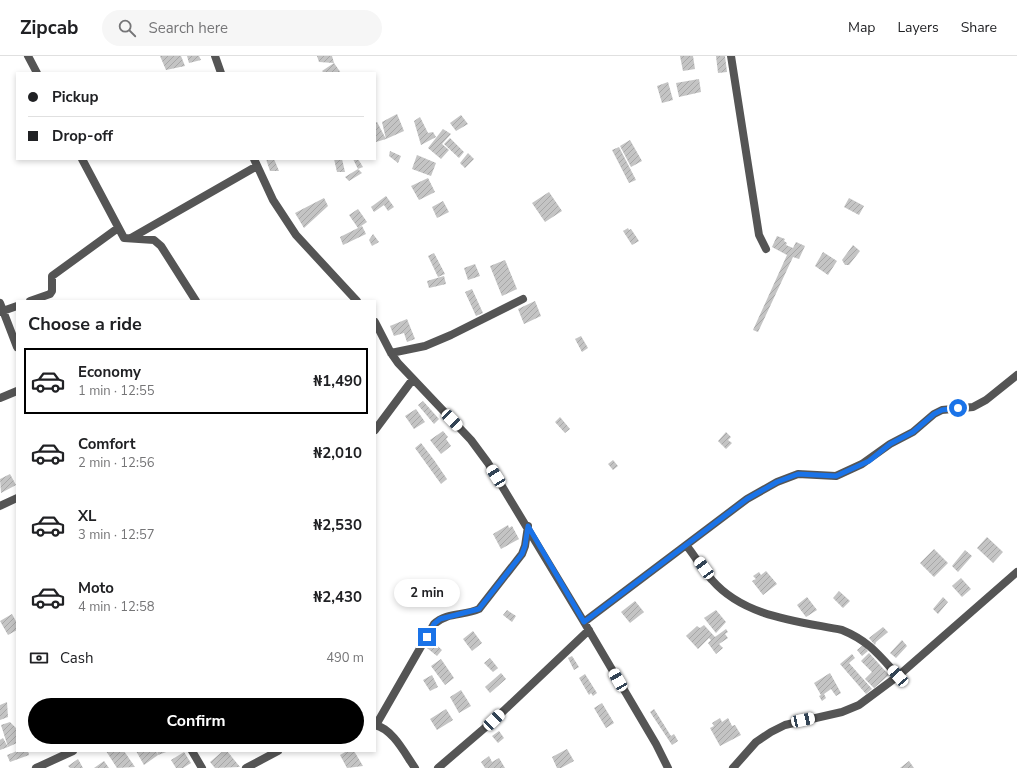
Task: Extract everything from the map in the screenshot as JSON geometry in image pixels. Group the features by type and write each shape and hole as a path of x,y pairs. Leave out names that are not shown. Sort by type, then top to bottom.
{"street":[{"path":"28,56 36,72"},
{"path":"215,56 221,72"},
{"path":"731,56 760,234 766,250"},
{"path":"83,160 124,238 154,240 161,246 195,300"},
{"path":"132,238 256,162 273,200 296,235 356,300"},
{"path":"33,300 50,294 52,291 52,276 118,228"},
{"path":"391,353 425,346 451,335 523,299"},
{"path":"16,306 1,309 16,345"},
{"path":"376,324 391,353 413,379 471,440 528,526 656,744 668,768"},
{"path":"584,622 747,499 777,482 798,474 806,473 829,477 836,476 869,461 890,444 913,432 934,414 942,410 973,406 986,400 1017,375"},
{"path":"376,429 413,379"},
{"path":"0,398 16,391"},
{"path":"0,506 16,498"},
{"path":"415,768 390,734 376,725 434,624 440,619 449,615 479,609 522,554 525,546 528,526"},
{"path":"686,545 712,580 725,592 747,606 764,614 842,630 854,635 867,643 898,676"},
{"path":"733,768 756,742 785,725 852,709 898,676 1017,572"},
{"path":"438,768 494,720 589,630"},
{"path":"36,768 71,752"},
{"path":"193,752 202,768"},
{"path":"246,768 276,752"}],"building":[{"path":"160,56 181,56 185,66 166,70"},
{"path":"187,56 199,56 201,60 189,63"},
{"path":"317,56 332,56 334,63 319,62"},
{"path":"680,56 693,56 695,69 683,71"},
{"path":"716,56 725,56 727,72 718,73"},
{"path":"334,63 340,72 323,72 322,71"},
{"path":"699,79 701,92 679,97 676,83"},
{"path":"668,82 673,100 662,103 657,86"},
{"path":"397,114 404,131 386,139 382,122"},
{"path":"461,115 468,124 456,131 450,123"},
{"path":"420,117 428,133 433,132 436,137 421,145 414,121"},
{"path":"376,122 377,122 386,139 376,142"},
{"path":"443,129 451,134 442,144 449,150 441,159 428,148"},
{"path":"450,138 464,152 459,158 444,144"},
{"path":"630,140 642,161 631,167 620,146"},
{"path":"619,147 636,180 629,183 612,150"},
{"path":"390,151 401,156 398,163 389,156"},
{"path":"468,153 474,159 465,168 460,163"},
{"path":"417,155 436,163 431,176 412,169"},
{"path":"266,160 274,160 279,171 270,171"},
{"path":"334,160 342,160 345,172 337,172"},
{"path":"354,160 359,160 363,167 358,169"},
{"path":"358,169 362,173 349,181 345,177"},
{"path":"428,178 435,192 419,200 411,186"},
{"path":"549,192 562,211 545,222 532,203"},
{"path":"386,196 394,207 388,211 384,205 374,212 371,207"},
{"path":"324,198 328,206 304,228 295,213"},
{"path":"849,198 864,206 859,215 844,207"},
{"path":"443,201 449,212 437,218 432,207"},
{"path":"358,209 367,222 358,228 349,215"},
{"path":"362,226 366,234 343,245 340,237"},
{"path":"628,228 629,230 631,229 639,241 632,245 623,231"},
{"path":"373,234 379,242 372,246 369,240"},
{"path":"777,236 785,239 784,241 787,243 786,245 793,248 796,242 805,246 799,259 793,257 758,332 753,330 787,255 772,247"},
{"path":"853,245 860,251 849,265 845,265 842,260"},
{"path":"823,252 837,261 828,275 815,266"},
{"path":"434,253 445,274 438,277 428,256"},
{"path":"505,260 517,289 502,296 490,266"},
{"path":"475,264 480,276 468,280 464,268"},
{"path":"444,276 446,284 429,288 427,281"},
{"path":"472,289 483,313 476,316 465,292"},
{"path":"535,301 541,316 524,324 518,309"},
{"path":"407,319 415,339 407,342 404,333 394,336 390,326"},
{"path":"581,336 588,348 582,352 575,339"},
{"path":"423,401 439,419 434,424 418,405"},
{"path":"416,409 425,422 414,429 405,416"},
{"path":"560,417 570,429 565,433 555,422"},
{"path":"443,431 448,437 446,439 451,446 441,454 430,440"},
{"path":"726,432 731,437 728,440 732,443 726,449 718,441"},
{"path":"421,443 447,479 441,484 415,448"},
{"path":"613,460 618,466 613,470 608,464"},
{"path":"10,474 16,485 1,493 0,479"},
{"path":"508,525 509,528 512,526 519,539 501,549 493,534"},
{"path":"987,537 1003,552 993,563 977,548"},
{"path":"934,549 948,563 934,577 920,563"},
{"path":"965,550 972,556 958,572 952,566"},
{"path":"766,571 777,584 763,595 752,581 756,579 753,576 759,572 761,575"},
{"path":"961,578 971,589 962,597 952,586"},
{"path":"839,591 850,601 843,608 833,598"},
{"path":"807,597 817,610 806,617 797,605"},
{"path":"943,597 948,602 938,614 933,609"},
{"path":"635,601 644,612 630,623 621,612"},
{"path":"507,610 516,616 512,622 503,615"},
{"path":"716,610 726,622 716,633 704,618"},
{"path":"12,614 16,621 16,631 8,635 0,621"},
{"path":"704,625 715,637 726,629 728,632 725,634 728,638 719,644 723,648 716,654 708,643 711,640 709,638 698,649 686,636 697,626 700,628"},
{"path":"883,627 888,632 876,642 875,645 869,638"},
{"path":"473,631 482,643 472,651 463,639"},
{"path":"902,640 907,646 896,658 890,653"},
{"path":"432,641 442,650 437,656 427,648"},
{"path":"863,645 868,651 862,656 857,650"},
{"path":"869,653 889,675 874,688 865,679 872,672 861,661"},
{"path":"852,654 855,658 849,663 872,689 866,694 840,664"},
{"path":"572,656 579,667 574,670 568,658"},
{"path":"490,658 498,668 493,672 484,663"},
{"path":"441,659 454,678 445,685 431,666"},
{"path":"501,673 506,679 490,693 485,687"},
{"path":"830,673 841,693 836,696 831,689 824,694 826,698 822,701 819,696 821,695 814,683"},
{"path":"585,674 597,693 593,696 591,693 589,695 579,678"},
{"path":"432,675 438,687 430,691 423,680"},
{"path":"461,690 471,706 459,713 450,697"},
{"path":"7,702 8,717 0,720 0,705"},
{"path":"602,703 614,723 606,728 594,708"},
{"path":"446,709 453,720 437,730 430,719"},
{"path":"654,709 671,736 674,734 678,741 672,745 650,712"},
{"path":"720,718 722,722 728,718 732,726 735,725 741,735 720,746 710,728 714,726 712,723"},
{"path":"10,722 16,728 16,743 8,747 1,725"},
{"path":"499,731 504,738 498,743 492,736"},
{"path":"3,738 8,747 0,750 0,740"},
{"path":"567,749 574,761 561,768 557,768 552,757"},
{"path":"16,751 28,752 29,755 10,762 7,755"},
{"path":"107,752 125,752 135,767 117,768"},
{"path":"137,752 156,752 158,755 144,765"},
{"path":"157,752 166,752 158,755"},
{"path":"184,752 191,763 183,768 176,768 171,760"},
{"path":"222,752 228,752 240,767 215,768 210,762"},
{"path":"345,752 355,752 363,766 347,768 340,755"},
{"path":"489,756 492,762 499,758 505,768 485,768 481,762"},
{"path":"78,759 83,768 70,768 68,766"},
{"path":"104,761 109,768 94,768"},
{"path":"909,761 914,768 900,768"}],"route":[{"path":"427,637 434,624 440,619 449,615 476,611 479,609 522,554 525,546 528,526 584,622 747,499 777,482 798,474 806,473 829,477 836,476 869,461 890,444 919,428 929,417 934,414 942,410 958,408"}]}
